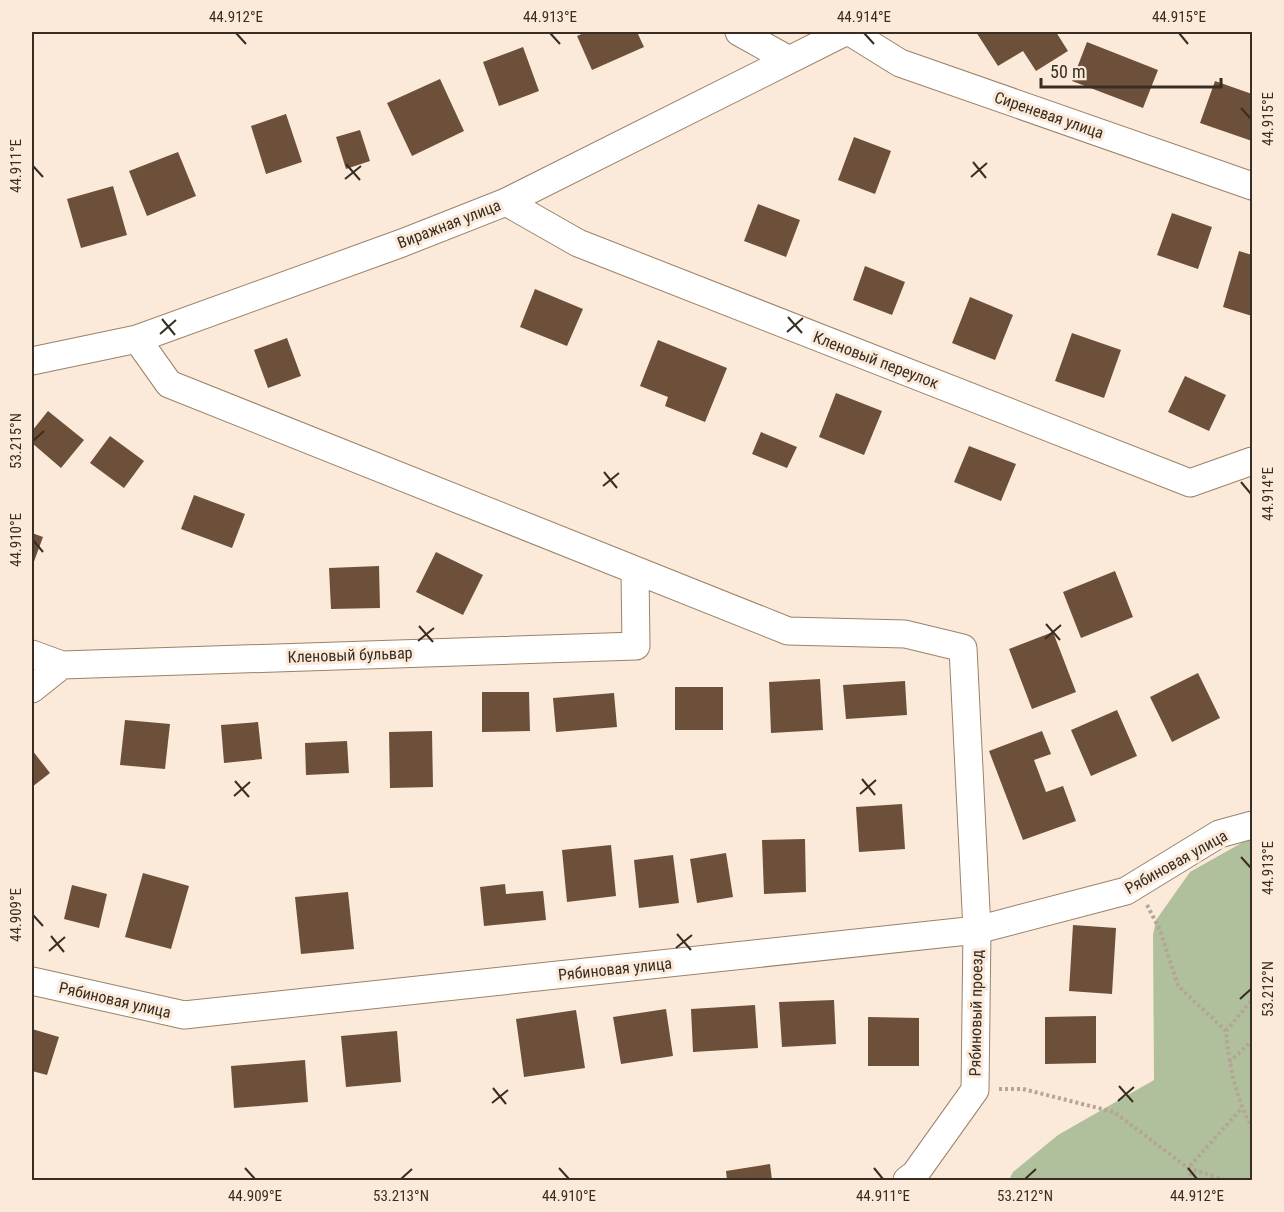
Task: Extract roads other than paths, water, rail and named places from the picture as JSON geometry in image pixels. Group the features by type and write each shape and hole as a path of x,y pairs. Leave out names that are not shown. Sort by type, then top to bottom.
{"street":[{"path":"739,32 789,60"},
{"name":"Виражная улица","path":"32,361 138,339 402,243 506,202 845,32"},
{"name":"Сиреневая улица","path":"850,32 900,63 1252,186"},
{"name":"Кленовый переулок","path":"506,202 579,243 1190,483 1252,461"},
{"path":"138,339 169,384 635,572"},
{"name":"Кленовый бульвар","path":"62,665 636,646 635,572"},
{"name":"Рябиновый проезд","path":"635,572 788,631 905,634 963,648 977,930 975,1090 915,1173 907,1180"},
{"path":"32,654 62,665"},
{"path":"32,689 62,665"},
{"name":"Рябиновая улица","path":"32,981 184,1015 977,930 1126,891 1219,834 1252,825"}]}
